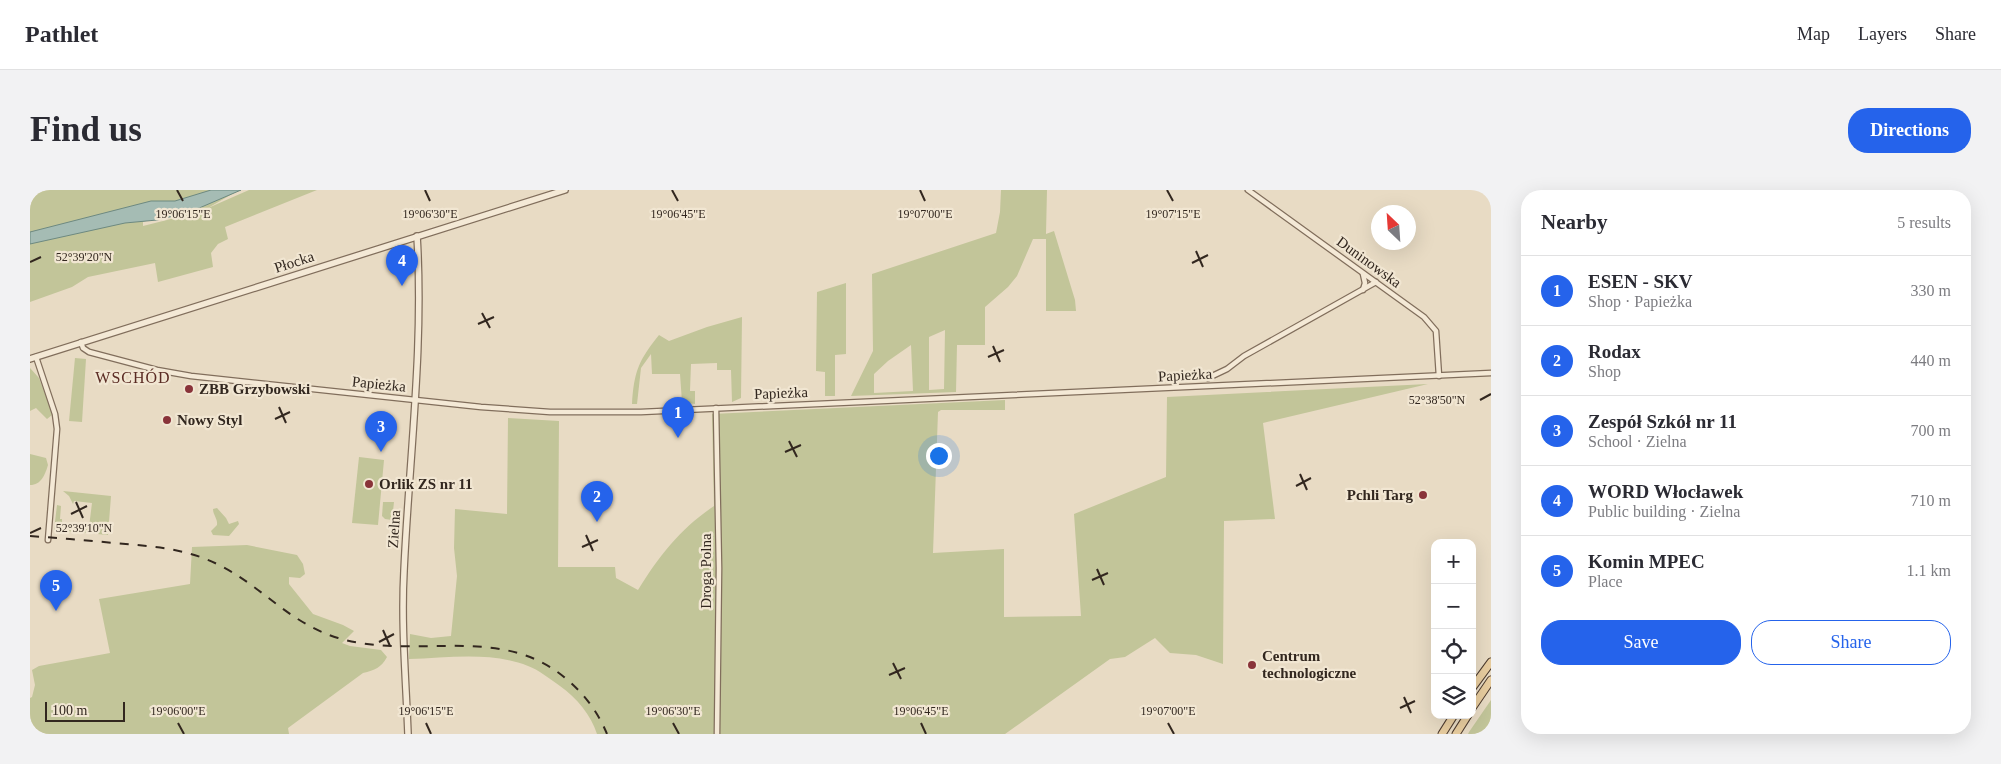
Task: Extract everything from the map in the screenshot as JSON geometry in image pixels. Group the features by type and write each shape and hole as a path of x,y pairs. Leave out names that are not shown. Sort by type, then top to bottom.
{"main road":[{"path":"1476,683 1491,662"},
{"path":"1476,702 1491,680"},
{"path":"1442,734 1451,719"},
{"path":"1456,734 1465,719"}],"street":[{"name":"Płocka","path":"33,358 565,190"},
{"name":"Duninowska","path":"1248,190 1424,317 1435,328 1439,376"},
{"name":"Zielna","path":"408,734 403,585 416,401 420,286 417,236"},
{"path":"1363,273 1365,283 1363,290"},
{"name":"Papieżka","path":"1208,378 1227,369 1244,356 1376,282"},
{"name":"Papieżka","path":"81,342 83,348 89,352 179,374 416,401 559,412 624,413 1491,373"},
{"path":"33,358 55,414 57,429 48,540"},
{"name":"Droga Polna","path":"716,408 719,568 717,734"}],"green space":[{"path":"30,190 239,190 208,208 249,190 317,190 225,227 228,239 218,244 211,253 213,267 158,282 155,263 88,277 72,287 30,302","holes":["195,213 143,226 143,222 167,214 176,217"]},
{"path":"1001,190 1047,190 1046,234 1054,231 1075,300 1076,311 1046,311 1046,239 1033,239 1017,276 1008,287 985,307 985,345 957,345 956,392 851,396 873,351 872,274 996,233 1000,212","holes":["945,330 944,389 929,390 929,337","911,345 913,391 874,393 874,374 888,361"]},
{"path":"846,283 846,354 835,355 835,396 825,396 825,372 816,371 817,292"},
{"path":"742,317 741,398 732,402 731,370 717,370 717,363 691,364 690,391 695,391 695,404 682,402 680,374 652,374 651,354 641,368 637,404 632,404 634,383 639,366 659,335 669,341"},
{"path":"75,358 86,359 82,422 69,421"},
{"path":"30,368 39,378 51,410 52,415 47,419 36,408 30,411"},
{"path":"1428,384 1263,423 1275,519 1224,521 1223,664 1196,655 1170,653 1155,638 1125,657 1110,659 1005,734 597,734 583,707 572,696 544,675 528,666 499,658 469,656 409,659 410,634 431,638 451,636 457,576 454,548 455,509 507,514 508,418 559,421 558,567 615,567 616,578 638,590 671,544 691,524 714,506 712,414 1005,400 1005,410 941,410 938,412 933,553 1004,549 1004,617 1081,616 1074,514 1166,477 1167,397"},
{"path":"30,454 46,458 48,465 44,476 34,485 30,485"},
{"name":"Orlik ZS nr 11","path":"359,457 384,460 378,525 352,523"},
{"path":"63,491 111,496 108,535 54,530 57,505 61,506 60,519 62,519 62,524 89,527 92,503 74,501 73,504 69,496"},
{"path":"383,502 394,502 392,520 385,519 382,516"},
{"path":"217,508 229,524 238,521 239,524 229,536 213,535 211,531 217,525 213,509"},
{"path":"247,545 297,555 303,564 305,574 300,578 289,577 289,584 313,614 354,631 342,643 350,646 381,650 387,657 382,664 374,670 363,673 288,728 289,734 30,734 30,698 32,697 35,685 32,670 39,666 110,653 99,599 190,584 192,547"},
{"path":"1491,700 1491,734 1468,734 1469,732"}],"water":[{"path":"211,190 241,190 190,212 157,220 125,223 30,244 30,232 151,201 175,201"}],"railway":[{"path":"30,536 154,547 194,555 235,574 290,614 338,638 367,644 484,647 512,651 538,661 571,683 589,703 607,734"}],"place":[{"name":"WORD Włocławek","path":"402,286"},
{"name":"ZBB Grzybowski","path":"189,389"},
{"name":"Nowy Styl","path":"167,420"},
{"name":"ESEN - SKV","path":"678,438"},
{"name":"Zespół Szkół nr 11","path":"381,452"},
{"name":"Orlik ZS nr 11","path":"369,484"},
{"name":"Pchli Targ","path":"1423,495"},
{"name":"Rodax","path":"597,522"},
{"name":"Komin MPEC","path":"56,611"},
{"name":"Centrum technologiczne","path":"1252,665"}],"district":[{"name":"WSCHÓD","path":"133,377"}]}
